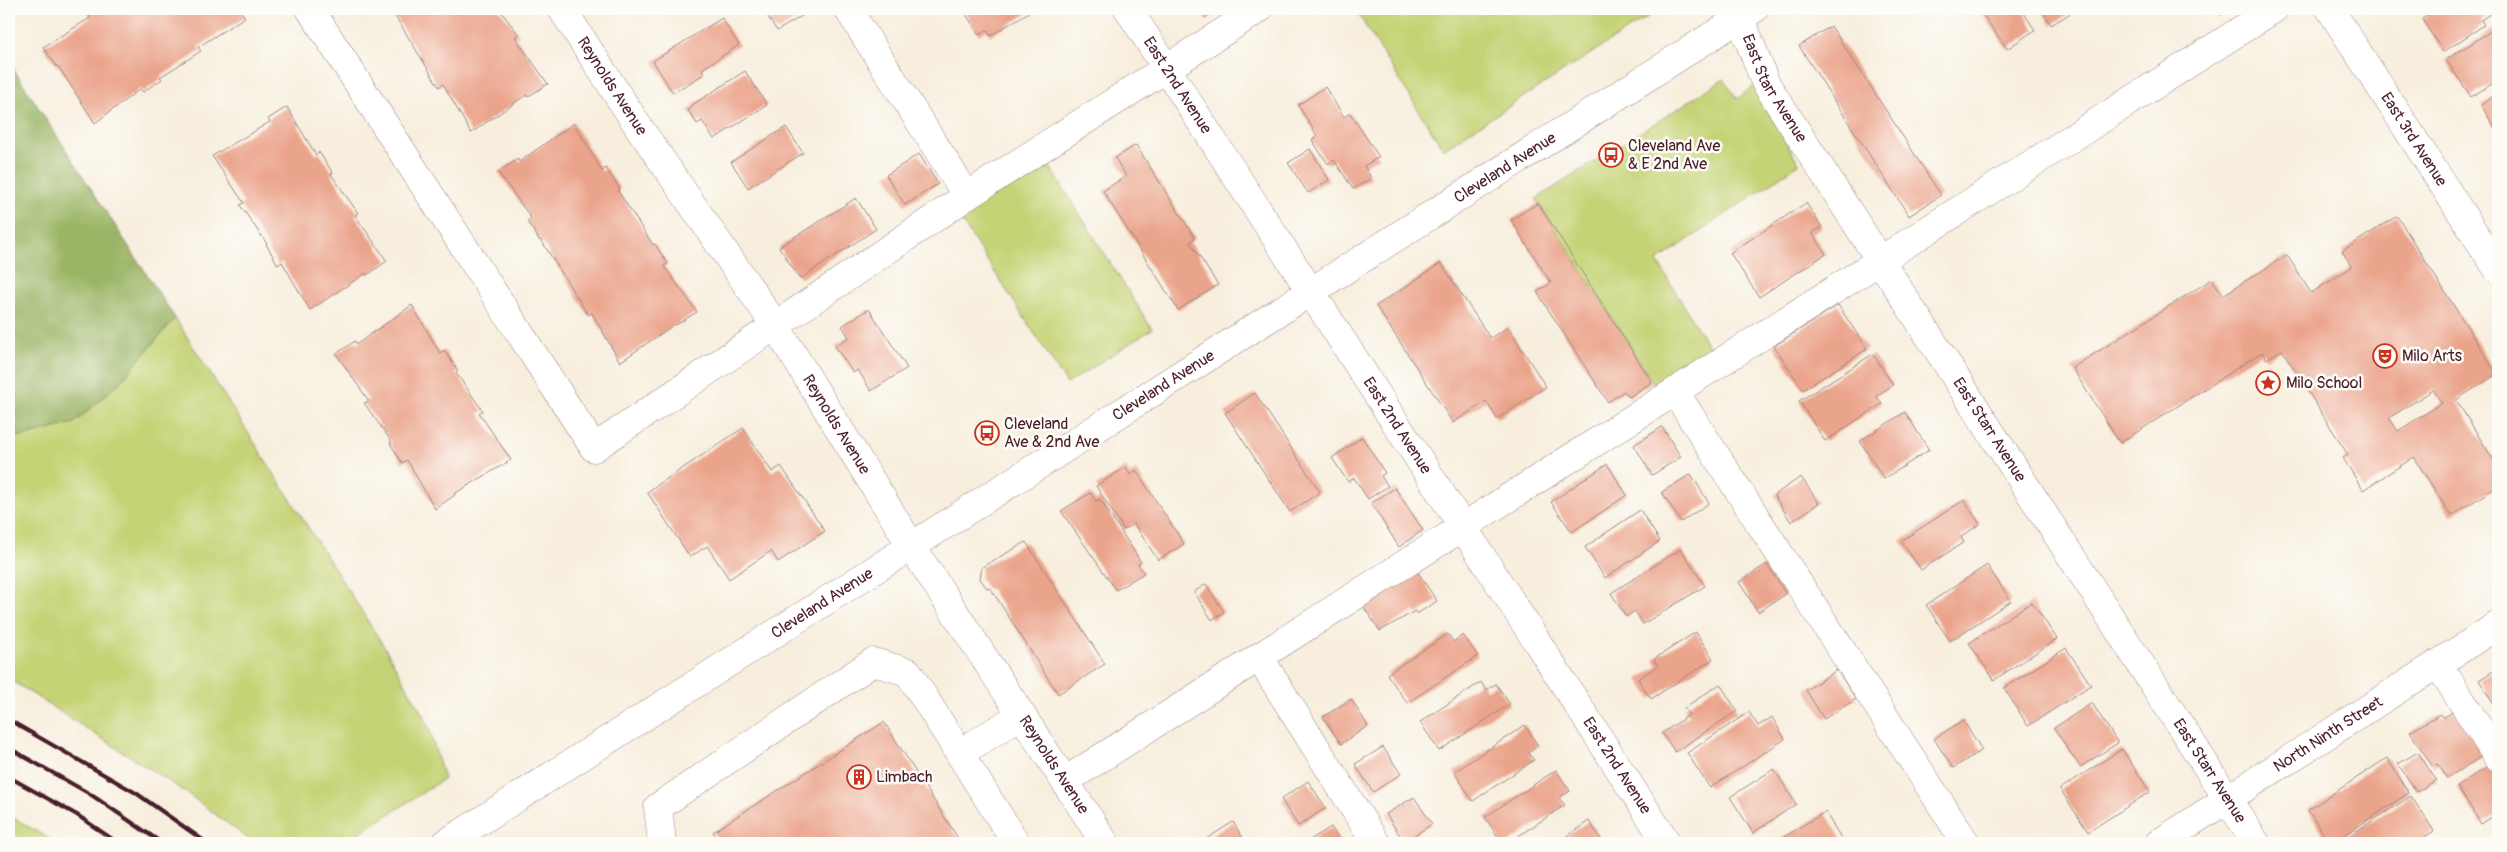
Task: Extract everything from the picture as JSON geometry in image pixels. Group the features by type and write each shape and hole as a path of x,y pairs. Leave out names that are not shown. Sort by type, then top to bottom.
{"street":[{"path":"310,9 594,448 967,196 1259,9"},
{"name":"Reynolds Avenue","path":"562,9 638,126 775,325 912,546 1105,843"},
{"path":"848,9 967,196"},
{"name":"East 2nd Avenue","path":"1128,9 1667,843"},
{"path":"1065,782 2274,9"},
{"name":"East 3rd Avenue","path":"2330,9 2498,270"},
{"name":"East Starr Avenue","path":"1744,12 1765,82 2256,843"},
{"name":"Cleveland Avenue","path":"446,843 1310,292 1744,12"},
{"path":"1675,392 1966,843"},
{"name":"North Ninth Street","path":"2158,843 2498,625"},
{"path":"1259,657 1376,843"},
{"path":"662,843 658,807 873,662 908,672 1016,843"},
{"path":"2438,664 2498,758"},
{"path":"960,753 1021,715"}],"green space":[{"path":"1355,9 1660,9 1443,149"},
{"path":"9,62 175,318 121,381 74,423 21,437 9,433"},
{"path":"1724,79 1737,99 1754,86 1799,164 1657,261 1715,357 1660,393 1536,199"},
{"path":"1045,159 1152,329 1067,384 959,217"},
{"path":"175,318 385,648 427,722 444,779 344,843 254,843 184,791 9,679 9,433 21,437 74,423 121,381"},
{"path":"9,815 56,843 9,843"}],"building":[{"path":"94,9 239,9 245,17 198,47 201,51 160,77 162,79 143,92 140,89 95,123 58,66 43,47 90,18 88,13"},
{"path":"388,9 499,9 519,35 515,37 548,84 527,97 526,95 471,133 443,84 439,87 392,11"},
{"path":"763,9 808,9 810,11 777,31"},
{"path":"963,9 1034,9 990,36 987,30 979,35"},
{"path":"1199,9 1220,9 1205,18"},
{"path":"1979,9 2021,9 2035,30 2007,49"},
{"path":"2041,9 2077,9 2051,25"},
{"path":"2216,9 2230,9 2220,15"},
{"path":"2438,9 2497,9 2481,20 2484,25 2443,52 2422,19"},
{"path":"722,18 739,45 702,69 704,74 673,93 653,61"},
{"path":"1831,26 1941,195 1909,216 1799,46"},
{"path":"2494,29 2498,36 2498,80 2471,97 2446,60"},
{"path":"745,71 767,105 714,139 702,121 697,124 688,110 693,107 692,105"},
{"path":"1325,87 1344,117 1350,113 1379,157 1364,166 1371,178 1353,189 1334,160 1328,164 1312,140 1317,136 1298,105"},
{"path":"2498,93 2498,130 2497,131 2481,105"},
{"path":"287,107 316,155 319,152 333,173 331,174 358,213 355,215 387,261 310,310 282,262 278,265 267,244 240,205 244,203 212,156 270,122 268,119"},
{"path":"574,123 602,171 606,168 620,189 618,191 653,245 655,244 668,264 664,266 697,312 675,324 620,362 592,313 588,315 527,221 531,218 498,172 518,159 519,162"},
{"path":"786,127 803,153 748,188 731,162"},
{"path":"1136,145 1195,238 1190,242 1218,285 1178,310 1103,191 1126,176 1115,158"},
{"path":"1310,149 1329,180 1308,193 1288,163"},
{"path":"919,154 938,184 905,205 886,175"},
{"path":"856,198 876,229 800,279 779,247"},
{"path":"1538,203 1652,382 1629,397 1624,391 1608,402 1537,292 1551,283 1511,220"},
{"path":"1806,203 1822,227 1812,233 1826,254 1759,297 1730,253"},
{"name":"Milo Arts","path":"2397,216 2497,374 2456,400 2498,467 2498,486 2451,516 2414,457 2363,490 2343,458 2348,455 2282,350 2266,359 2262,352 2120,443 2072,368 2212,279 2223,295 2287,255 2311,293 2352,267 2342,251","holes":["2433,390 2442,403 2398,431 2389,418"]},
{"path":"1441,263 1490,338 1508,327 1546,387 1497,419 1486,401 1453,423 1376,306"},
{"path":"412,305 440,353 444,350 458,371 456,373 483,411 479,413 511,460 454,494 435,509 407,460 402,463 390,443 392,442 364,403 369,401 336,354 355,341 357,344"},
{"path":"1838,305 1867,349 1803,390 1774,346"},
{"path":"869,309 907,368 871,391 858,370 853,373 835,346 849,337 842,326"},
{"path":"1873,354 1893,385 1876,396 1882,404 1825,441 1799,401"},
{"path":"1255,393 1320,492 1290,512 1225,413"},
{"path":"1905,412 1929,450 1884,479 1860,441"},
{"path":"1662,427 1681,457 1652,475 1634,445"},
{"path":"743,428 772,472 781,466 825,531 778,562 771,551 729,579 707,546 690,557 647,492"},
{"path":"1362,437 1385,473 1381,476 1388,486 1368,499 1354,478 1348,482 1332,458"},
{"path":"1607,464 1627,495 1572,532 1551,502"},
{"path":"1126,467 1130,475 1136,470 1184,544 1158,560 1134,524 1124,530 1096,486"},
{"path":"1691,474 1709,503 1681,522 1662,492"},
{"path":"1801,477 1819,503 1791,522 1774,495"},
{"path":"1395,488 1423,530 1399,547 1371,503"},
{"path":"1090,493 1096,501 1100,499 1141,562 1138,564 1144,573 1116,590 1061,511"},
{"path":"1964,500 1980,524 1961,537 1964,542 1921,570 1901,541"},
{"path":"1640,510 1660,541 1605,578 1585,547"},
{"path":"1026,542 1105,664 1058,694 991,589 987,588 980,579 982,567"},
{"path":"1681,549 1705,586 1643,624 1635,611 1626,617 1611,593"},
{"path":"1767,564 1786,594 1758,612 1739,582"},
{"path":"1987,565 2011,601 1950,641 1926,605"},
{"path":"1417,571 1437,601 1417,614 1415,611 1380,631 1363,606"},
{"path":"1206,584 1224,612 1212,620 1194,592"},
{"path":"2032,602 2057,639 1994,680 1969,643"},
{"path":"1696,632 1713,659 1651,699 1638,679 1658,666 1654,659"},
{"path":"1448,634 1453,642 1463,635 1478,656 1407,703 1387,674"},
{"path":"2066,648 2091,685 2028,726 2004,688"},
{"path":"2498,668 2498,712 2479,680"},
{"path":"1837,670 1856,699 1824,719 1806,690"},
{"path":"1481,682 1486,690 1496,684 1510,704 1439,751 1420,722"},
{"path":"1720,684 1737,711 1675,752 1662,733 1689,715 1684,708"},
{"path":"1351,699 1368,726 1341,744 1323,717"},
{"path":"2092,703 2118,743 2080,767 2054,728"},
{"path":"2460,707 2489,752 2447,778 2438,764 2433,767 2410,732 2440,714 2443,718"},
{"path":"1749,712 1758,726 1772,717 1785,739 1710,788 1687,753"},
{"path":"1963,720 1982,750 1953,768 1934,739"},
{"name":"Limbach","path":"884,722 961,843 720,843 713,832"},
{"path":"1525,725 1538,746 1528,753 1534,760 1473,801 1454,772"},
{"path":"1383,747 1401,774 1373,792 1355,764"},
{"path":"2122,749 2150,792 2088,832 2060,789"},
{"path":"2418,752 2436,780 2417,792 2398,764"},
{"path":"2387,758 2409,793 2333,843 2329,843 2308,810"},
{"path":"2492,764 2498,774 2498,813 2481,824 2457,786"},
{"path":"1774,769 1796,804 1753,833 1730,797"},
{"path":"1556,770 1570,791 1559,798 1565,805 1508,843 1502,843 1485,817"},
{"path":"1308,781 1326,808 1298,826 1281,799"},
{"path":"2411,796 2434,831 2415,843 2338,843"},
{"path":"1414,797 1432,824 1404,842 1386,814"},
{"path":"1825,812 1843,841 1839,843 1774,843"},
{"path":"1589,821 1603,842 1556,843"},
{"path":"1233,822 1246,843 1200,843"},
{"path":"1331,827 1342,843 1305,843"}],"railway":[{"path":"9,720 136,793 207,843"},
{"path":"9,748 90,794 162,843"},
{"path":"9,777 77,815 118,843"}],"place":[{"name":"Cleveland Ave & E 2nd Ave","path":"1611,155"},
{"name":"Milo Arts","path":"2385,356"},
{"name":"Milo School","path":"2268,383"},
{"name":"Cleveland Ave & 2nd Ave","path":"987,433"},
{"name":"Limbach","path":"859,777"}]}
